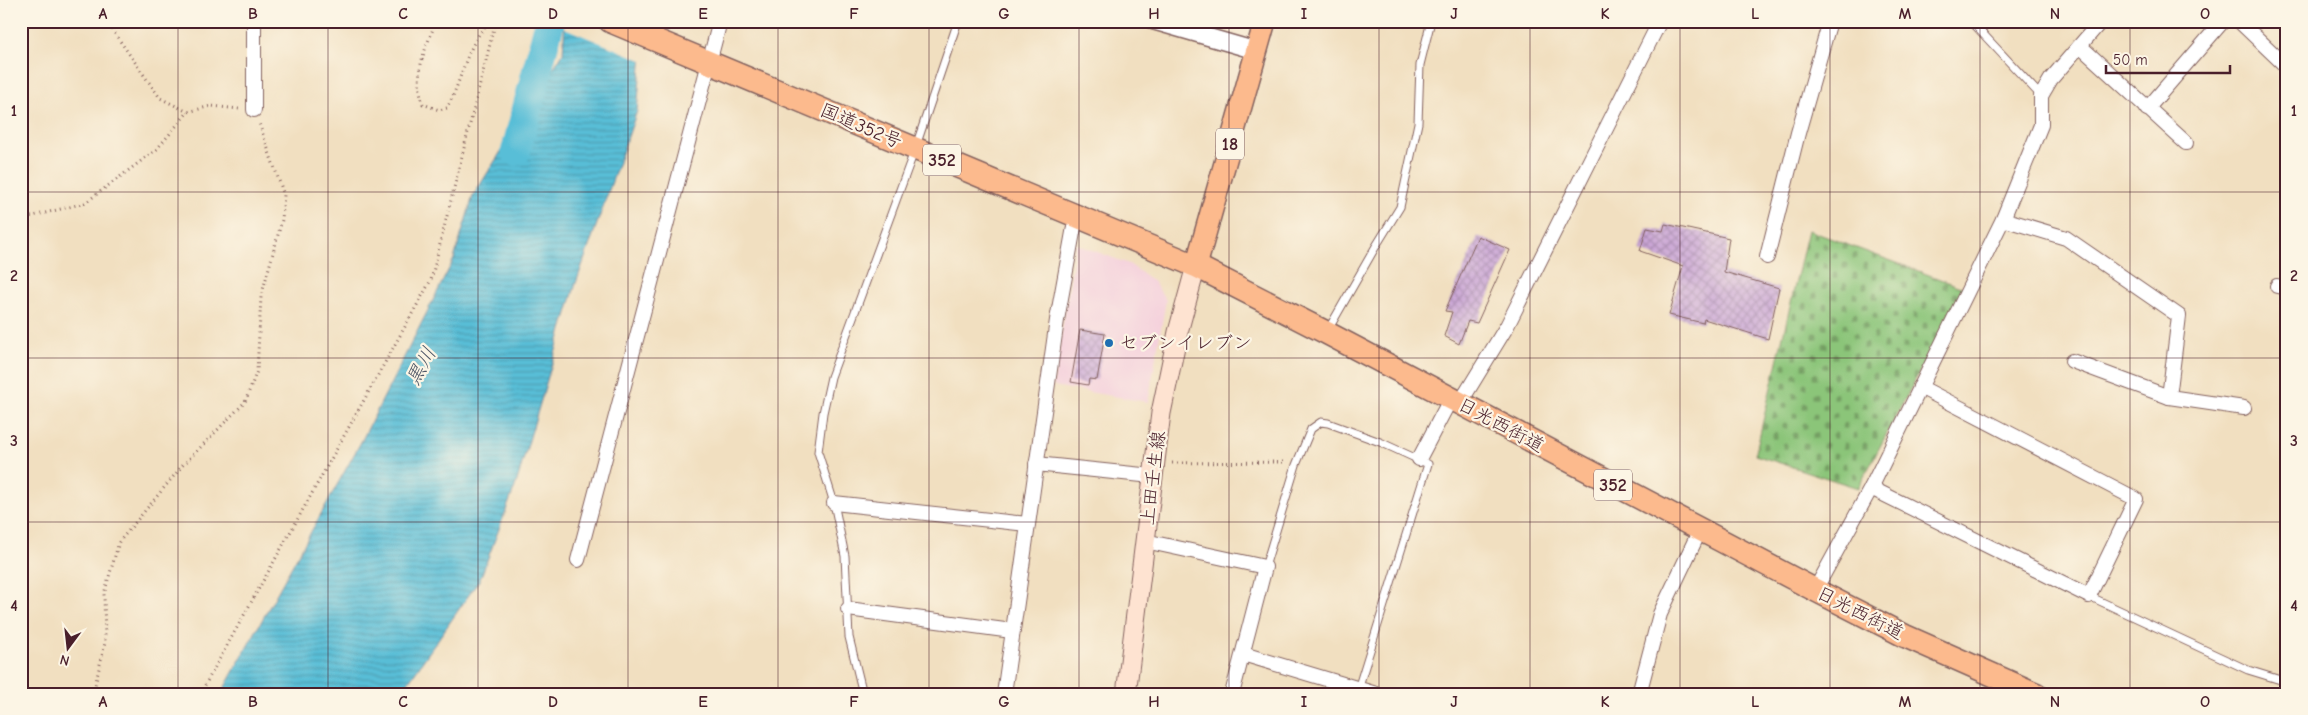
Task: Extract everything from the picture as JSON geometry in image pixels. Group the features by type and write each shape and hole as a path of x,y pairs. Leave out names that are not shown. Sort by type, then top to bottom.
{"highway":[{"name":"国道352号","path":"610,21 1196,266"},
{"name":"日光西街道","path":"1196,266 1905,636 2036,694"}],"main road":[{"name":"18","path":"1196,266 1265,21"},
{"name":"上田壬生線","path":"1126,694 1153,470 1168,375 1196,266"}],"street":[{"path":"254,21 254,110"},
{"path":"578,560 699,59 720,21"},
{"path":"1153,21 1257,52"},
{"path":"1420,459 1455,401 1507,326 1660,21"},
{"path":"1767,257 1798,133 1830,21"},
{"path":"1815,590 1870,488 2003,219 2040,125 2041,96 2052,79 2101,21"},
{"path":"2147,109 2223,21"},
{"path":"2239,21 2287,67"},
{"path":"2081,46 2186,143"},
{"path":"1004,694 1057,320 1076,216"},
{"path":"2003,219 2066,238 2179,316 2169,397"},
{"path":"2072,361 2169,397 2244,408"},
{"path":"1870,488 2089,596 2136,499 1920,388"},
{"path":"1036,464 1153,470"},
{"path":"834,504 1027,524"},
{"path":"1638,694 1660,614 1700,530"},
{"path":"1145,541 1265,568 1232,694"},
{"path":"848,610 1012,631"},
{"path":"1243,654 1376,694"}],"lane":[{"path":"862,694 849,637 845,556 834,504 818,452 823,413 831,377 915,148 958,21"},
{"path":"1326,333 1400,208 1418,122 1420,65 1431,21"},
{"path":"1971,21 2041,96"},
{"path":"1265,568 1296,465 1311,429 1321,422 1380,442 1428,464 1358,688"},
{"path":"2089,596 2248,670 2287,682"}],"path":[{"path":"106,21 160,98 188,112"},
{"path":"200,694 431,280 495,24 488,23 476,37 453,97 447,108 439,110 423,104 418,89 418,71 436,21"},
{"path":"21,219 85,203 157,149 188,112 211,106 254,110 284,195 282,220 262,297 257,371 245,402 183,465 120,542 104,594 105,643 93,694"},
{"path":"1153,470 1282,461 1296,465"}],"shaded area":[{"name":"セブンイレブン","path":"1076,244 1129,264 1153,281 1166,300 1148,402 1053,386"}],"green space":[{"path":"1808,230 1964,288 1858,488 1755,455"}],"water":[{"path":"565,21 645,21 637,111 576,283 516,484 480,579 400,694 221,694 362,440 454,259 473,196 563,53"}],"pier":[{"path":"562,21 648,21 644,61 562,27"}],"building":[{"path":"1665,224 1729,238 1724,272 1779,288 1768,339 1704,319 1703,323 1669,315 1683,266 1640,251 1647,228 1663,231"},
{"path":"1478,236 1510,250 1477,323 1468,321 1459,344 1444,336 1452,312 1445,311"},
{"path":"1080,330 1105,334 1097,380 1089,379 1088,385 1071,382"}],"waterway":[{"name":"黒川","path":"516,151 550,21"}],"place":[{"name":"セブンイレブン","path":"1109,343"}]}
